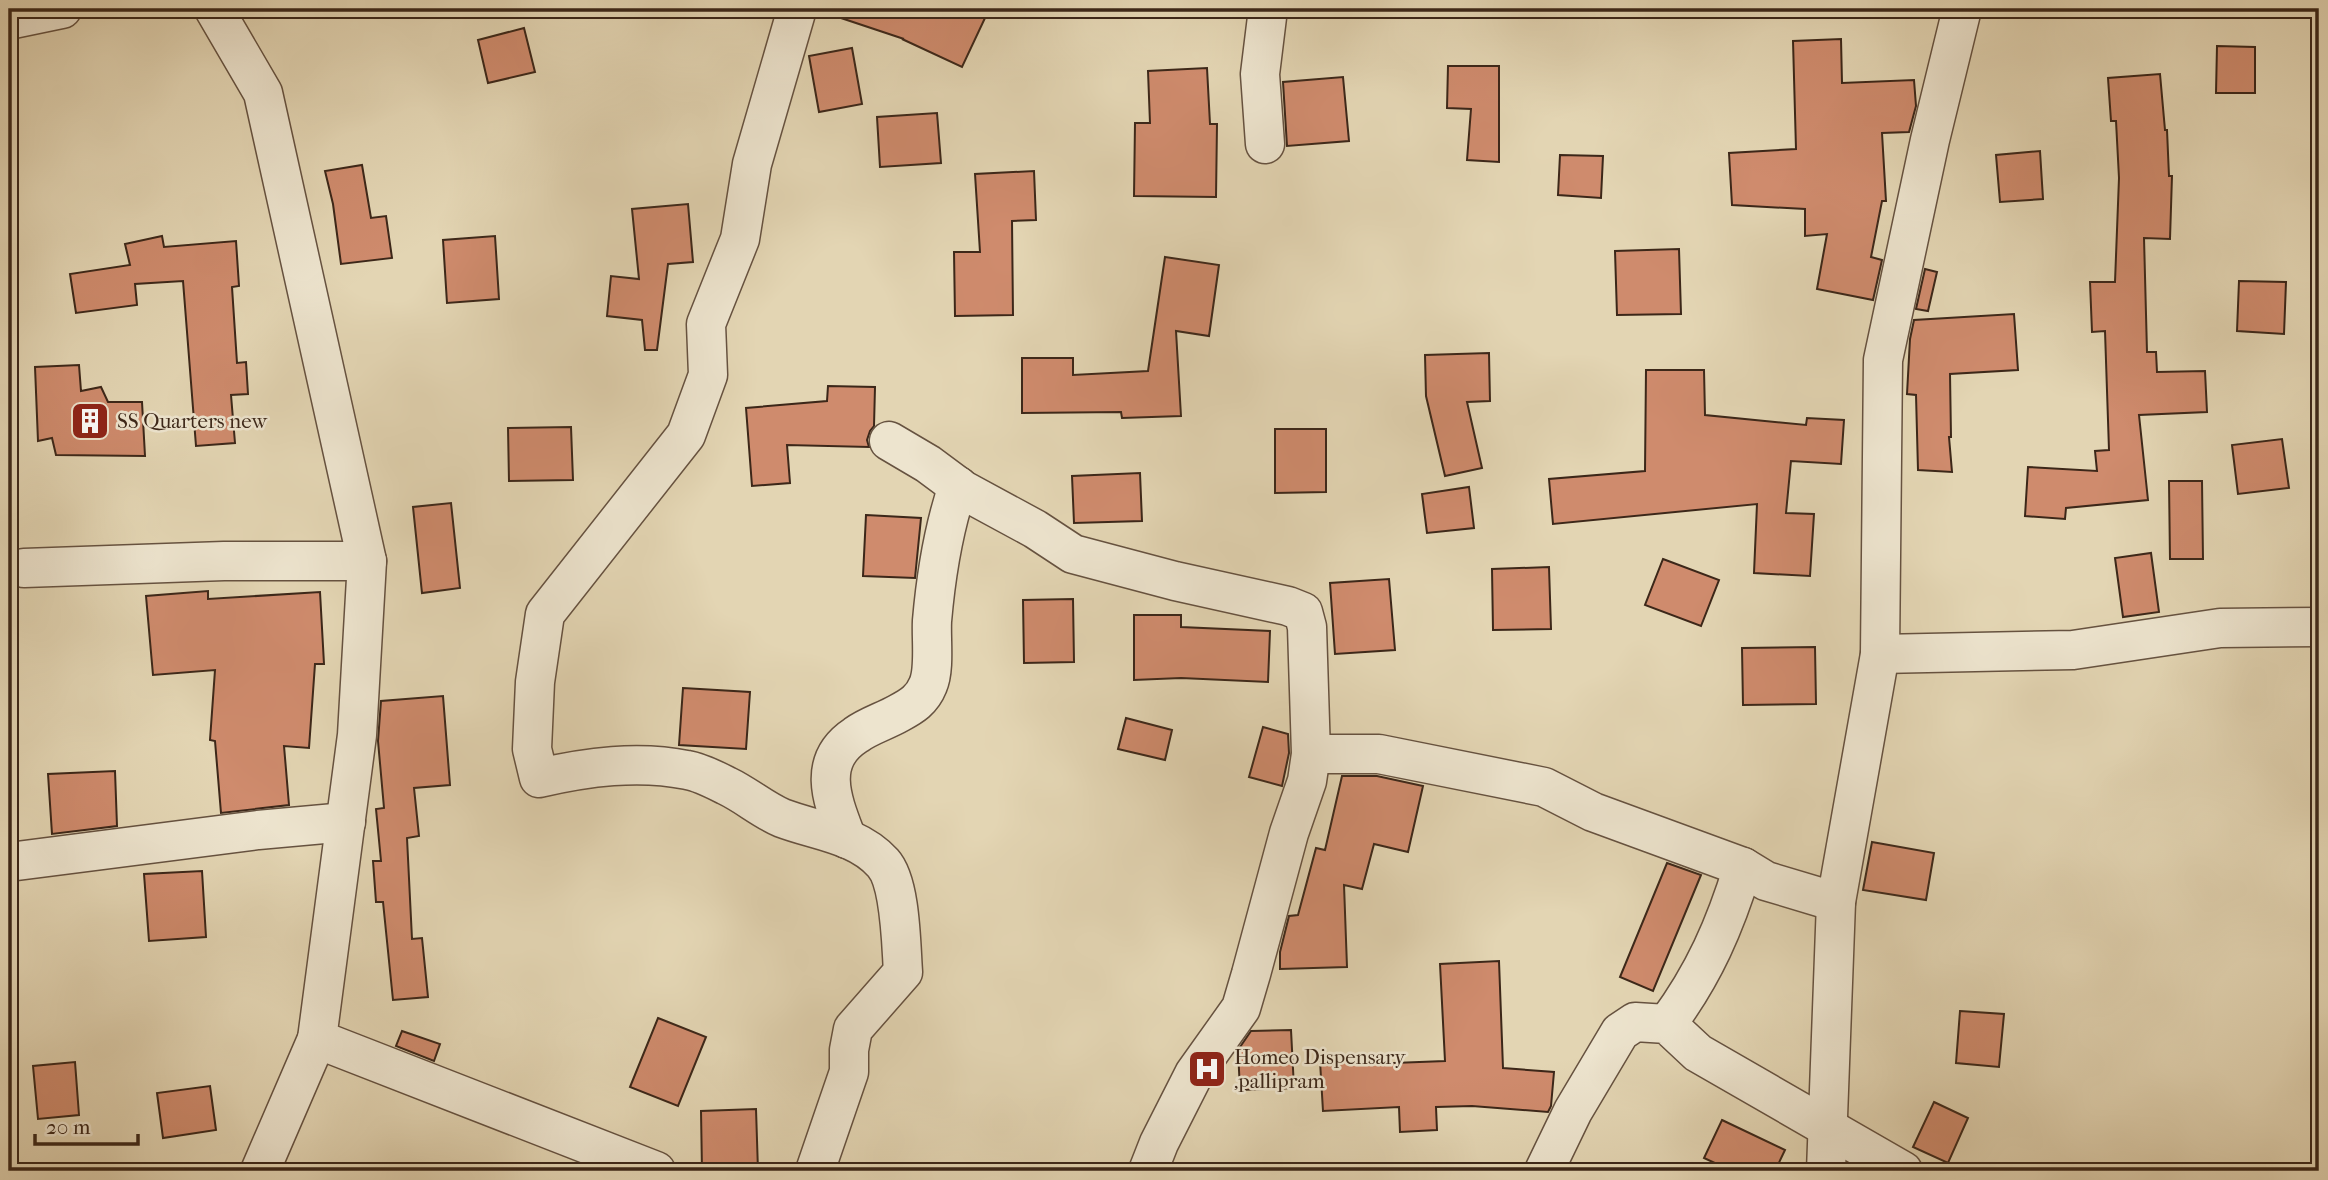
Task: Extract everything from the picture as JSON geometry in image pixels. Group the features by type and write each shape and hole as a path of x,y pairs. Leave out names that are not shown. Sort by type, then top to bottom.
{"street":[{"path":"9,20 62,9"},
{"path":"214,9 262,93 368,561 357,735 317,1039 260,1171"},
{"path":"797,9 752,164 740,239 706,324 708,374 686,435 545,614 536,682 532,748 539,778 584,768 638,766 689,770 729,787 781,817 860,845 885,864 898,900 903,972 853,1029 849,1049 849,1072 815,1171"},
{"path":"1265,144 1260,75 1268,9"},
{"path":"1826,1171 1836,902 1880,654 1882,360 1962,9"},
{"path":"889,441 958,486 1035,529 1073,554 1175,582 1288,606 1303,612 1307,627 1311,754 1307,781 1289,833 1241,1008 1194,1074 1148,1171"},
{"path":"847,839 837,814 830,783 830,765 842,747 856,734 918,703 929,683 940,550 947,516 958,486"},
{"path":"24,568 224,561 368,561"},
{"path":"1880,654 2073,650 2220,628 2319,627"},
{"path":"1311,754 1379,754 1544,787 1593,812 1743,867 1766,881 1836,902"},
{"path":"9,862 218,835 346,822"},
{"path":"1667,1024 1689,994 1712,953 1743,867"},
{"path":"1544,1171 1573,1111 1620,1032 1635,1022 1667,1024 1698,1054 1903,1171"},
{"path":"317,1039 656,1171"}],"building":[{"path":"830,9 964,9 985,18 962,67 904,39 829,14"},
{"path":"524,28 535,72 488,83 478,40"},
{"path":"1841,39 1842,83 1914,80 1916,106 1909,132 1882,133 1886,201 1882,201 1871,257 1882,260 1873,300 1817,289 1827,234 1805,236 1805,209 1732,205 1729,153 1796,149 1793,41"},
{"path":"2217,46 2255,47 2255,93 2216,93"},
{"path":"852,48 862,104 819,112 809,56"},
{"path":"1448,66 1499,66 1499,162 1467,160 1471,109 1447,108"},
{"path":"1207,68 1210,124 1217,124 1216,197 1134,196 1135,123 1150,123 1148,71"},
{"path":"2160,74 2169,176 2172,176 2170,239 2144,238 2147,352 2156,352 2157,372 2205,371 2207,412 2139,415 2148,500 2066,508 2065,519 2025,516 2028,467 2097,471 2095,451 2109,450 2105,331 2092,332 2090,282 2115,282 2119,178 2116,121 2111,121 2108,78"},
{"path":"1343,77 1349,141 1287,146 1283,82"},
{"path":"937,113 941,163 880,167 877,117"},
{"path":"2040,151 2043,199 2000,202 1996,155"},
{"path":"1560,155 1603,156 1601,198 1558,195"},
{"path":"362,165 371,218 386,216 392,258 341,264 333,204 325,171"},
{"path":"1034,171 1036,220 1012,221 1013,315 955,316 954,252 980,252 975,174"},
{"path":"688,204 693,262 668,264 657,350 645,350 642,320 607,316 611,276 639,279 632,209"},
{"path":"162,236 164,247 236,241 239,286 232,287 237,363 246,362 248,394 231,395 235,443 196,446 183,281 135,284 137,305 76,313 70,274 130,265 125,244"},
{"path":"495,236 499,299 447,303 443,240"},
{"path":"1679,249 1681,314 1617,315 1615,251"},
{"path":"1165,257 1219,265 1209,336 1176,331 1181,416 1122,418 1121,412 1022,413 1022,358 1073,358 1073,375 1148,371"},
{"path":"1925,269 1937,272 1928,311 1916,309"},
{"path":"2239,281 2286,282 2284,334 2237,331"},
{"path":"2014,314 2018,370 1950,374 1949,437 1952,472 1918,470 1916,395 1907,394 1910,339 1914,320"},
{"path":"1489,353 1490,401 1467,402 1482,468 1445,476 1426,396 1425,355"},
{"name":"SS Quarters new","path":"79,365 81,391 101,387 108,402 142,402 145,456 56,455 52,438 38,441 35,367"},
{"path":"1646,370 1704,370 1705,415 1806,425 1807,418 1844,420 1841,464 1791,461 1786,513 1814,514 1810,576 1754,573 1757,504 1553,524 1549,479 1645,471"},
{"path":"828,386 875,387 874,426 867,440 869,447 787,445 790,483 752,486 746,408 827,401"},
{"path":"571,427 573,480 509,481 508,428"},
{"path":"1275,429 1326,429 1326,492 1275,493"},
{"path":"2282,439 2289,488 2238,494 2232,445"},
{"path":"1140,473 1142,521 1074,523 1072,476"},
{"path":"2169,481 2202,481 2203,559 2170,559"},
{"path":"1469,487 1474,528 1427,533 1422,494"},
{"path":"451,503 460,588 422,593 413,507"},
{"path":"866,515 921,518 915,578 863,576"},
{"path":"2151,553 2159,612 2123,617 2115,558"},
{"path":"1663,559 1719,580 1701,626 1645,605"},
{"path":"1549,567 1551,629 1493,630 1492,569"},
{"path":"1389,579 1395,650 1335,654 1330,583"},
{"path":"208,591 208,599 320,592 324,664 315,664 309,748 284,746 289,805 221,813 215,741 210,740 215,670 153,675 146,596"},
{"path":"1073,599 1074,662 1024,663 1023,600"},
{"path":"1134,615 1181,615 1181,627 1270,631 1268,682 1181,678 1134,680"},
{"path":"1815,647 1816,704 1743,705 1742,648"},
{"path":"683,688 750,692 746,749 679,745"},
{"path":"443,696 450,785 414,788 419,836 407,838 412,939 422,938 428,997 393,1000 383,902 376,902 373,861 381,861 376,809 384,808 378,741 381,701"},
{"path":"1126,718 1172,730 1165,760 1118,749"},
{"path":"1263,727 1288,734 1289,753 1282,786 1249,777"},
{"path":"115,771 117,826 52,834 48,774"},
{"path":"1342,776 1377,776 1423,786 1408,852 1374,844 1362,889 1344,885 1347,967 1280,969 1280,952 1289,916 1298,915 1316,848 1325,850"},
{"path":"1872,842 1934,853 1926,900 1863,890"},
{"path":"1667,863 1701,875 1653,991 1620,977"},
{"path":"202,871 206,937 149,941 144,874"},
{"path":"1499,961 1503,1068 1554,1072 1548,1112 1472,1106 1436,1107 1437,1130 1400,1132 1399,1107 1323,1111 1320,1061 1368,1058 1368,1064 1445,1061 1440,964"},
{"path":"1960,1011 2004,1014 1999,1067 1956,1063"},
{"path":"658,1018 706,1037 678,1106 630,1087"},
{"path":"1291,1030 1294,1088 1240,1090 1238,1050 1251,1031"},
{"path":"402,1031 440,1044 434,1061 396,1046"},
{"path":"75,1062 79,1115 38,1119 33,1066"},
{"path":"210,1086 216,1130 163,1138 157,1093"},
{"path":"1934,1102 1968,1118 1948,1163 1913,1147"},
{"path":"756,1109 758,1171 702,1171 701,1111"},
{"path":"1722,1120 1785,1150 1775,1171 1732,1171 1704,1158"}],"place":[{"name":"SS Quarters new","path":"90,421"},
{"name":"Homeo Dispensary ,pallipram","path":"1207,1069"}]}
